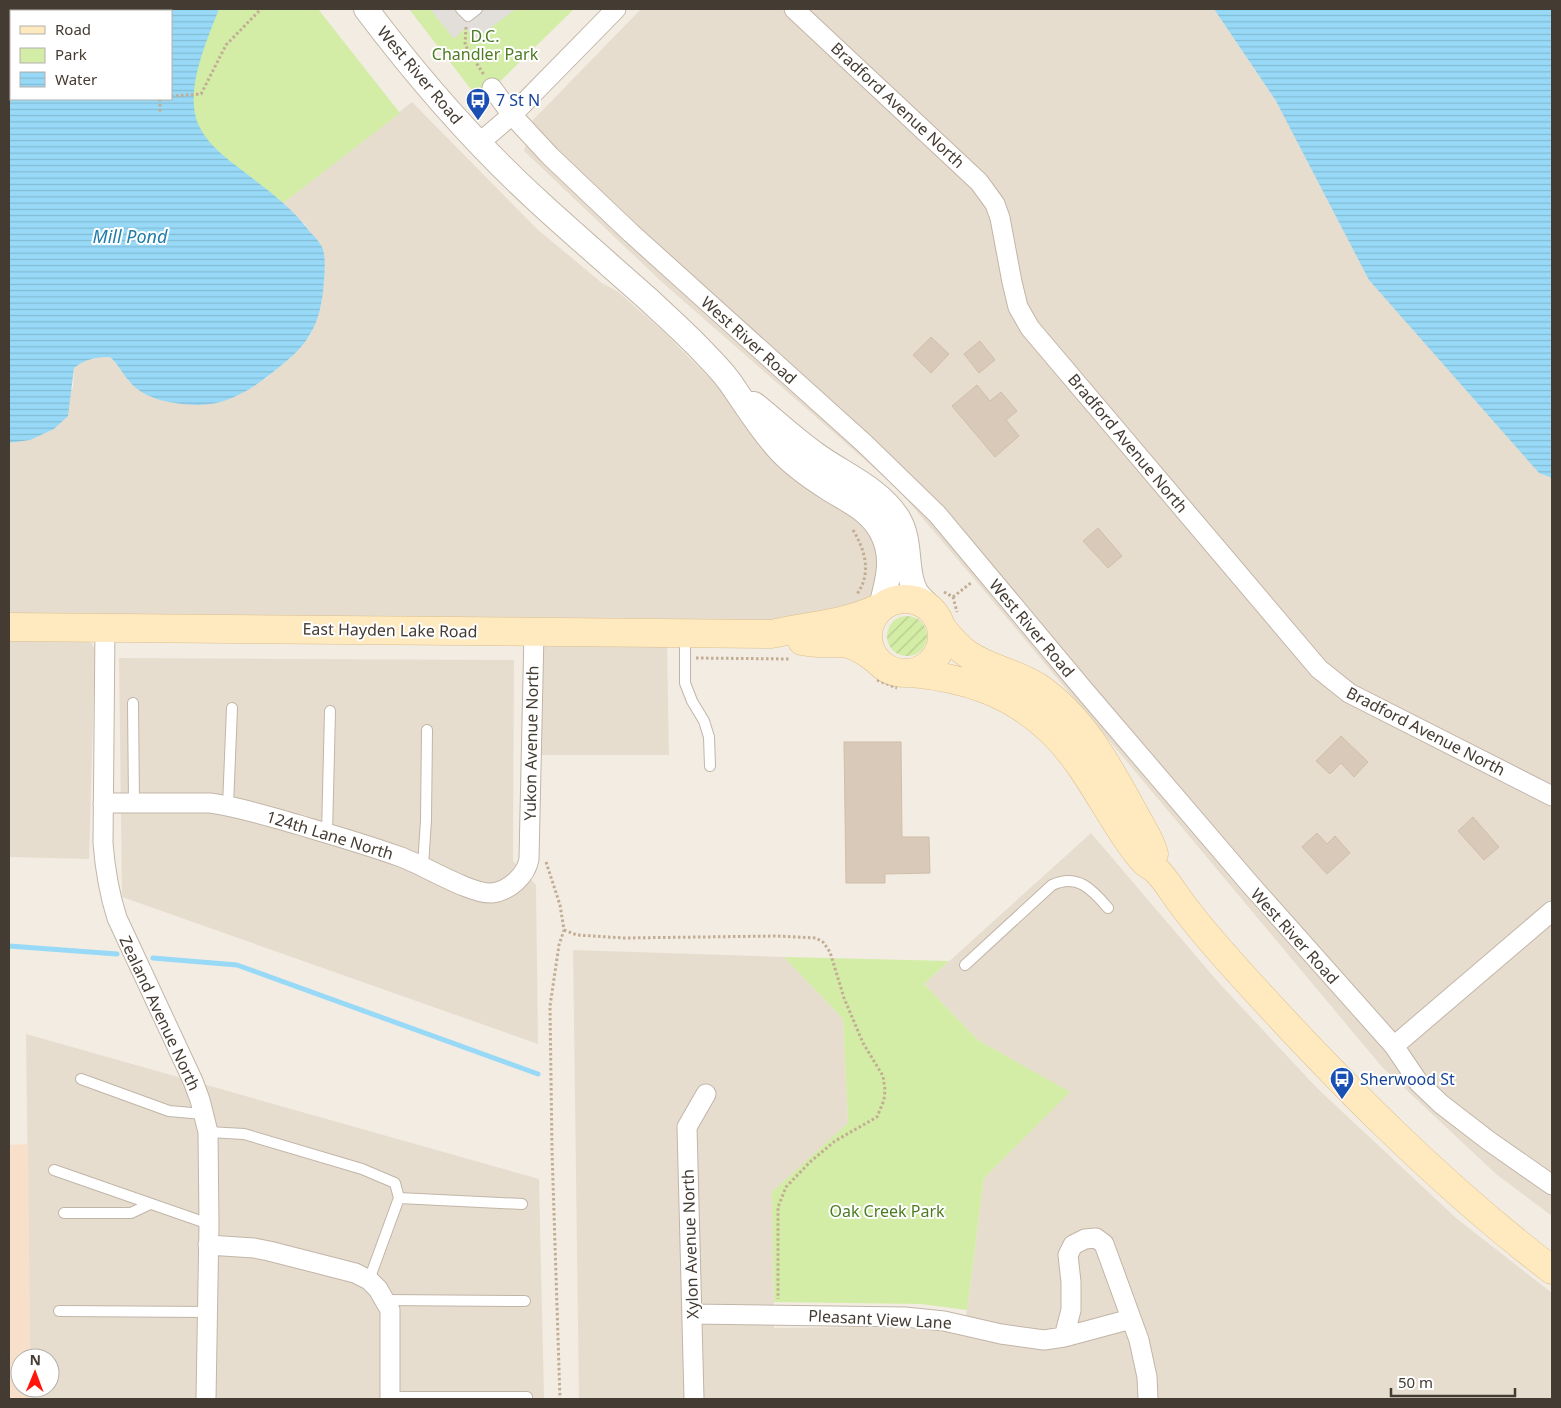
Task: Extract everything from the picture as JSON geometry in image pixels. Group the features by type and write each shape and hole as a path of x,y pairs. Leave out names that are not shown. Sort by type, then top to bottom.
{"main road":[{"path":"902,598 944,608 941,645 937,655 930,664 908,681 900,673 882,666 872,667 867,638 868,627 872,617 880,607 890,601 902,598"},
{"name":"East Hayden Lake Road","path":"772,634 808,626 828,625 860,616 880,607"},
{"name":"West River Road","path":"944,608 953,642 969,655 1022,678 1038,688 1055,701 1098,749 1121,788 1153,851 1156,870"},
{"name":"East Hayden Lake Road","path":"9,627 772,634 809,642 833,641 853,644 872,667"},
{"name":"West River Road","path":"908,681 959,679 977,685 1003,697 1029,713 1050,730 1067,749 1144,862 1156,870 1224,956 1343,1082 1391,1129 1484,1214 1552,1270"}],"street":[{"name":"West River Road","path":"366,9 410,66 461,125 539,203 678,326 707,356 735,389 758,426 778,448 803,471 851,501 874,520 888,546 890,560 890,572 880,607"},
{"path":"479,143 512,115 616,9"},
{"name":"Bradford Avenue North","path":"794,9 979,182 995,204 1000,218 1018,307 1030,328 1319,670 1349,693 1552,796"},
{"name":"West River Road","path":"492,88 512,115 550,156 631,233 906,482 937,514 1249,884 1394,1046 1419,1083 1441,1104 1489,1141 1552,1185"},
{"name":"West River Road","path":"735,389 812,452 870,488 880,497 897,517 904,529 916,593 944,608"},
{"name":"Zealand Avenue North","path":"105,628 104,866 117,918 193,1081 206,1123 209,1224 206,1399"},
{"name":"Yukon Avenue North","path":"529,853 534,632"},
{"name":"124th Lane North","path":"103,803 210,803 228,806 401,857 482,892 493,893 513,884 524,874 528,866 529,853"},
{"path":"1394,1046 1552,911"},
{"name":"Xylon Avenue North","path":"694,1399 687,1127 706,1094"},
{"path":"1064,1337 1071,1310 1071,1282 1068,1255 1073,1245 1084,1239 1096,1238 1104,1244 1139,1340 1147,1377 1148,1399"},
{"path":"208,1245 254,1248 269,1251 355,1273 369,1280 378,1289 390,1310 390,1398"},
{"name":"Pleasant View Lane","path":"692,1314 905,1317 944,1320 1022,1338 1044,1340 1064,1337 1132,1319"}],"lane":[{"path":"464,12 477,9"},
{"path":"685,634 685,683 710,737 710,766"},
{"path":"133,703 134,803"},
{"path":"228,806 232,708"},
{"path":"327,834 330,711"},
{"path":"423,866 426,820 427,730"},
{"path":"965,964 1052,885 1061,881 1072,880 1084,886 1097,895 1108,908"},
{"path":"81,1079 206,1123 362,1169 395,1183 399,1198 369,1280"},
{"path":"54,1170 209,1224"},
{"path":"399,1198 522,1204"},
{"path":"64,1213 131,1214 150,1204"},
{"path":"384,1300 525,1300"},
{"path":"59,1311 206,1312"},
{"path":"390,1398 527,1397"}],"path":[{"path":"172,96 201,94 226,46 261,9"},
{"path":"464,12 465,45 492,88"},
{"path":"160,100 160,112"},
{"path":"944,608 986,572"},
{"path":"700,658 797,658"},
{"path":"872,667 884,684 908,681"},
{"path":"529,853 545,858 560,905 564,930 550,1006 552,1150 560,1399"},
{"path":"564,930 577,935 624,938 778,936 816,938 823,942 830,952 844,998 863,1043 883,1076 884,1100 877,1117 835,1141 786,1187 781,1196 778,1206 777,1235 778,1315"}],"shaded area":[{"path":"430,9 516,9 475,39 468,30 464,29 454,39"},
{"path":"641,9 1214,9 1276,101 1539,473 1552,478 1552,1216 1496,1174 1382,1067 897,488 663,283 524,151 533,120"},
{"path":"412,102 537,229 602,283 617,291 664,332 744,413 878,536 878,598 800,622 9,614 9,443 30,440 73,388 74,368 82,361 96,357 110,357 130,383 264,380 292,356 310,336 321,306 325,270 306,225 283,203"},
{"path":"84,640 91,643 95,649 89,859 9,857 9,641"},
{"path":"545,644 667,644 669,755 541,755 542,648"},
{"path":"119,658 514,660 513,861 536,885 538,1044 122,897"},
{"path":"1091,833 1219,983 1317,1088 1456,1218 1552,1293 1552,1399 579,1399 573,950 784,957 843,1019 848,1123 773,1192 774,1328 866,1327 934,1330 962,1335 984,1178 1069,1092 978,1040 924,984"},
{"path":"26,1034 539,1179 544,1399 31,1399 60,1398 60,1348 30,1348"},
{"path":"28,1144 30,1348 10,1348 10,1398 31,1399 9,1399 9,1145"}],"green space":[{"name":"Mill Pond","path":"9,9 318,9 400,113 9,414"},
{"name":"D.C. Chandler Park","path":"409,9 574,9 480,101"},
{"path":"907,616 921,622 927,636 921,650 907,656 893,650 887,636 893,622"},
{"name":"Oak Creek Park","path":"784,957 949,961 924,984 978,1040 1070,1092 984,1178 967,1310 921,1304 774,1302 772,1192 848,1123 843,1019"}],"water":[{"name":"Mill Pond","path":"9,9 219,9 203,51 195,83 195,113 199,126 212,145 287,207 303,223 322,247 325,263 323,292 317,320 304,344 259,383 237,396 212,404 180,404 152,397 136,388 110,357 95,358 87,361 74,368 68,416 54,429 30,440 9,443"},
{"path":"1214,9 1552,9 1552,478 1539,473 1369,280 1276,101"}],"building":[{"path":"931,337 949,354 931,373 913,355"},
{"path":"980,341 995,360 979,373 964,354"},
{"path":"977,385 990,401 1001,392 1017,411 1006,420 1019,436 995,457 952,406"},
{"path":"1098,528 1122,556 1108,568 1083,541"},
{"path":"1341,736 1368,762 1354,777 1341,763 1330,774 1316,761"},
{"path":"844,742 901,742 902,837 929,837 930,873 885,874 885,883 846,883"},
{"path":"1473,817 1499,847 1484,860 1458,831"},
{"path":"1317,833 1327,844 1335,836 1350,853 1327,874 1302,847"}],"waterway":[{"path":"9,946 117,954"},
{"path":"153,958 237,965 538,1074"}],"place":[{"name":"7 St N","path":"478,121"},
{"name":"Sherwood St","path":"1342,1100"}]}
